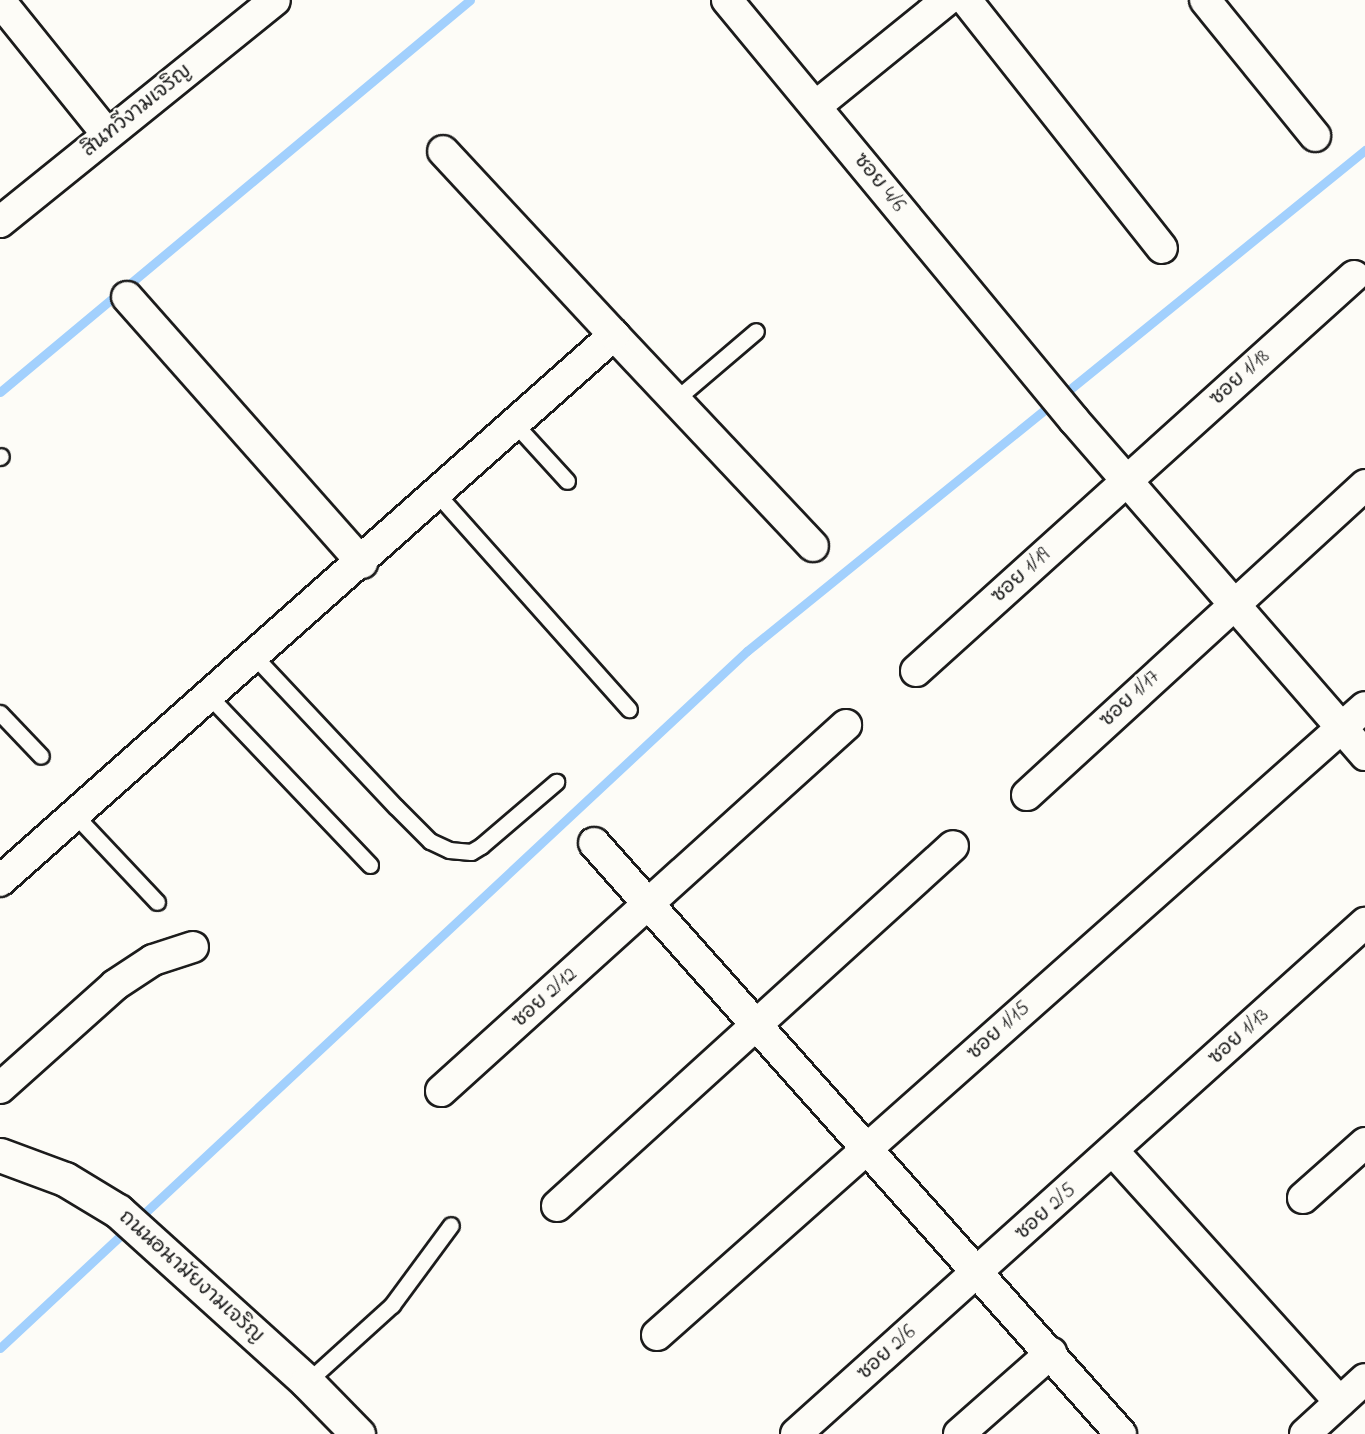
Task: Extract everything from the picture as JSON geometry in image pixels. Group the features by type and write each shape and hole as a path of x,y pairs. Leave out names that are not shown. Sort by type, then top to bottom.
{"street":[{"path":"0,0 107,134"},
{"name":"สินทวีงามเจริญ","path":"0,222 275,0"},
{"name":"ซอย 4/6","path":"727,0 1029,367 1365,755"},
{"path":"816,106 948,0"},
{"path":"966,0 1161,248"},
{"path":"1205,0 1315,136"},
{"path":"443,151 813,546"},
{"name":"ซอย 1/18","path":"1126,480 1354,276"},
{"path":"127,297 362,563"},
{"path":"0,881 362,563 614,335"},
{"name":"ซอย 1/19","path":"916,671 1126,480"},
{"name":"ซอย 1/17","path":"1027,795 1365,484"},
{"name":"ซอย 1/15","path":"657,1335 1365,707"},
{"name":"ซอย 2/12","path":"441,1092 846,725"},
{"path":"594,843 979,1272 1121,1434"},
{"path":"557,1206 758,1026 953,846"},
{"name":"ซอย 1/13","path":"1113,1151 1365,923"},
{"path":"0,1088 115,985 153,960 193,946"},
{"path":"1303,1198 1365,1143"},
{"path":"1113,1151 1340,1402"},
{"name":"ซอย 2/5","path":"979,1272 1113,1151"},
{"name":"ถนนอนามัยงามเจริญ","path":"3,1161 65,1179 118,1211 156,1242 307,1382 358,1434"},
{"name":"ซอย 2/6","path":"796,1434 979,1272"},
{"path":"959,1434 1051,1353"},
{"path":"1305,1434 1365,1380"}],"lane":[{"path":"675,400 756,332"},
{"path":"515,424 567,481"},
{"path":"438,495 629,709"},
{"path":"254,656 430,841 449,850 471,852 482,846 556,782"},
{"path":"210,697 370,865"},
{"path":"0,712 41,756"},
{"path":"76,816 157,902"},
{"path":"307,1382 392,1305 450,1225"}],"waterway":[{"path":"0,392 470,0"},
{"path":"0,1348 747,651 1365,150"}]}
